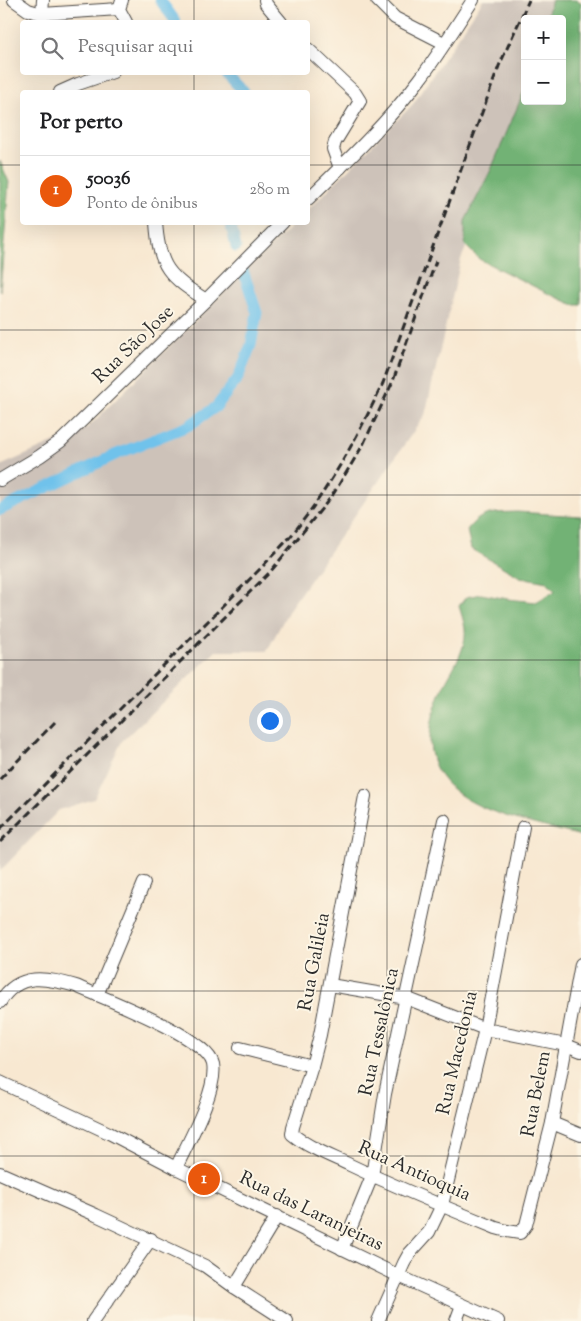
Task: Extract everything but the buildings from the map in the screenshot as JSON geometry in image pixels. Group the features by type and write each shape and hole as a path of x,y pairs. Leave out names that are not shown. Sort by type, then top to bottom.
{"street":[{"path":"14,0 28,10 42,14 120,5 125,20"},
{"path":"42,0 42,14"},
{"path":"265,0 266,4 279,20"},
{"path":"377,0 396,18 444,43"},
{"path":"310,197 395,110 420,79 473,0"},
{"path":"310,50 355,93 360,101 335,142 333,149 340,168"},
{"path":"64,90 105,75"},
{"path":"156,225 157,244 162,262 170,274 182,285 206,300"},
{"name":"Rua São Jose","path":"0,480 61,441 280,225"},
{"name":"Rua Galileia","path":"292,1134 312,1066 330,985 365,796"},
{"name":"Rua Tessalônica","path":"342,1248 372,1176 385,1094 444,820"},
{"name":"Rua Macedonia","path":"378,1321 409,1254 428,1232 442,1205 485,1029 523,826"},
{"path":"96,995 144,883"},
{"name":"Rua Belem","path":"524,1230 552,1122 581,964"},
{"path":"0,1002 13,986 22,981 46,979 61,982 76,986 181,1034 208,1053 213,1064 212,1080 204,1109 176,1168"},
{"path":"330,985 406,998 485,1029 566,1045 581,1050"},
{"path":"240,1048 312,1066"},
{"name":"Rua das Laranjeiras","path":"0,1082 109,1133 176,1168 398,1276 498,1321"},
{"path":"552,1122 581,1135"},
{"name":"Rua Antioquia","path":"292,1134 316,1149 372,1176 442,1205 507,1231 516,1233 524,1230"},
{"path":"0,1173 151,1239 205,1266 287,1321"},
{"path":"234,1287 277,1216"},
{"path":"94,1321 151,1239"},
{"path":"456,1321 462,1305"}],"shaded area":[{"path":"483,0 561,0 556,15 521,15 521,105 525,105 525,113 461,259 425,415 290,608 267,651 216,651 122,741 94,799 59,810 0,871 0,466 87,428 293,225 310,225 310,208 413,104"}],"green space":[{"path":"552,0 575,0 581,2 581,305 574,305 547,293 479,259 465,245 465,221 490,172 521,98 521,105 566,105 566,15 547,15"},
{"path":"0,161 9,182 0,292"},
{"path":"517,512 581,516 581,836 520,820 490,810 464,798 445,781 432,758 431,729 441,692 460,654 465,637 465,626 459,606 466,597 481,594 536,602 555,591 547,582 520,577 471,549 467,530 477,519 489,514"}],"waterway":[{"path":"160,0 175,20"},
{"path":"228,75 242,90"},
{"path":"231,225 236,247"},
{"path":"0,510 117,454 188,426 216,407 238,378 251,345 257,313 242,267"}],"railway":[{"path":"0,829 287,541 332,479 354,441 383,383 499,66 529,0"},
{"path":"0,842 271,571 332,496 363,445 393,381 436,261"},
{"path":"0,779 55,722"}],"place":[{"name":"50036","path":"204,1179"}]}
